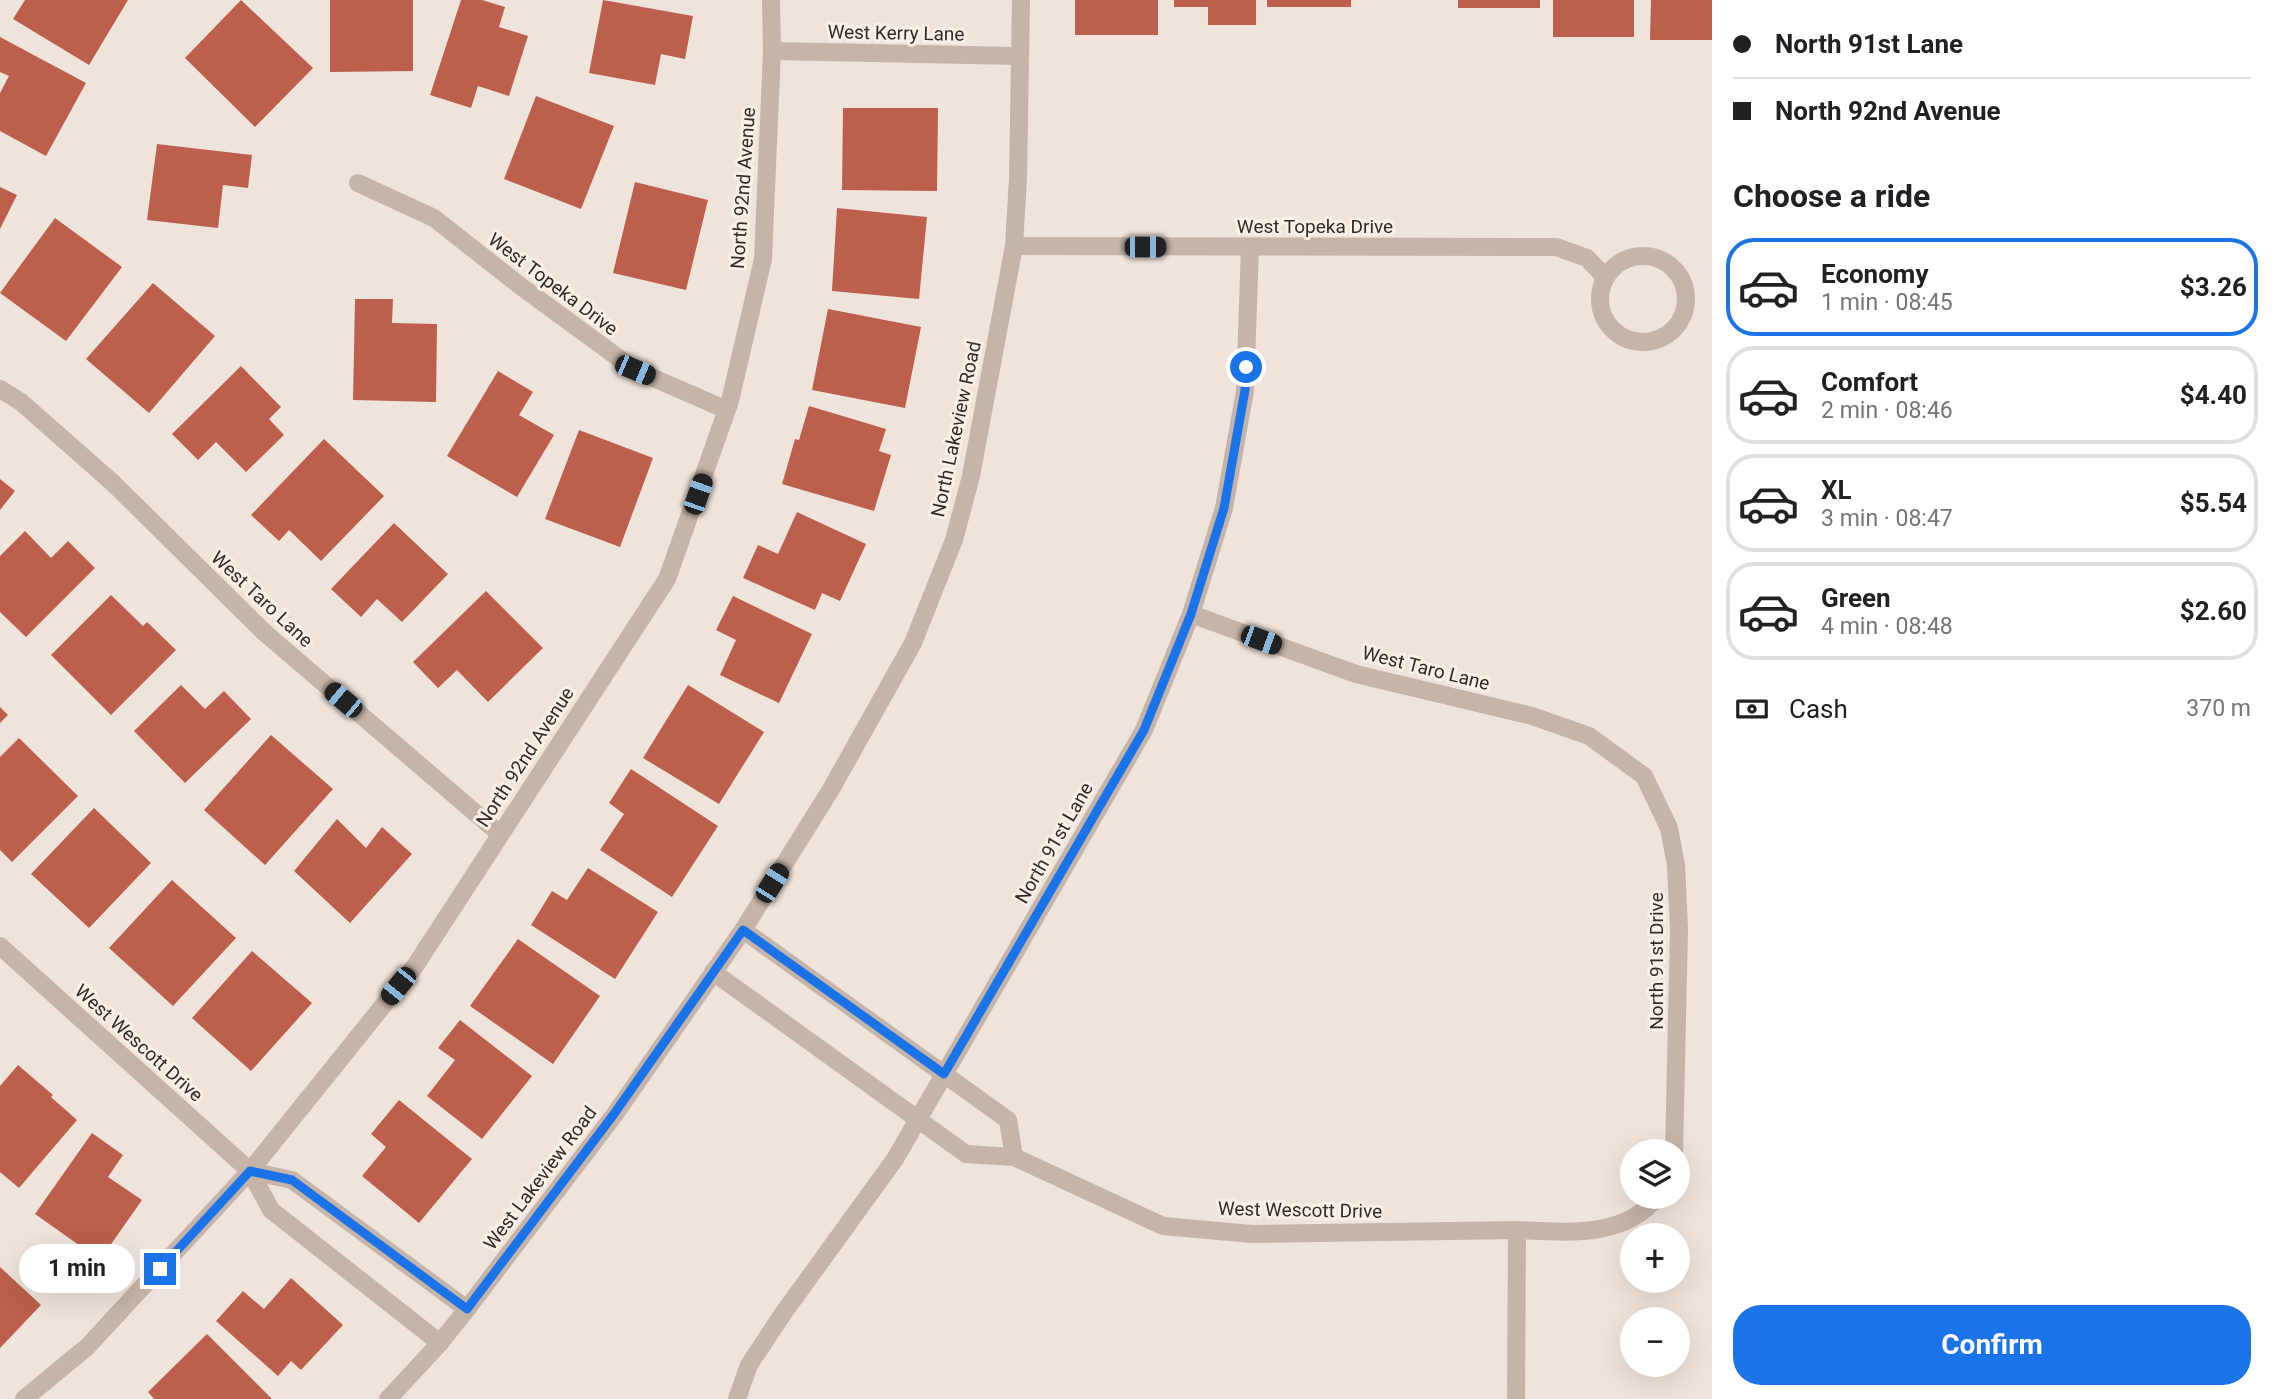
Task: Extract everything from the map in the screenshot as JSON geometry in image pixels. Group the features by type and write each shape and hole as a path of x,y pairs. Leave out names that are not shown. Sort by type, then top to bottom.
{"street":[{"name":"North 92nd Avenue","path":"24,1399 87,1347 250,1171 415,965 667,579 727,410 763,259 772,51 771,0"},
{"name":"North Lakeview Road","path":"713,972 743,930 830,791 913,643 954,540 971,476 1014,246 1021,0"},
{"name":"West Kerry Lane","path":"772,51 1020,56"},
{"name":"West Topeka Drive","path":"358,183 434,218 519,285 635,370 727,410"},
{"name":"West Topeka Drive","path":"1014,246 1556,247 1587,258 1605,277"},
{"name":"North 91st Lane","path":"737,1399 749,1365 762,1345 895,1159 1144,730 1191,614 1224,508 1245,390 1250,247"},
{"path":"1643,255 1658,258 1671,265 1681,277 1686,291 1686,306 1681,320 1661,339 1648,342 1622,337 1603,317 1600,303 1605,277 1615,265 1628,258 1643,255"},
{"name":"West Taro Lane","path":"0,389 21,402 113,483 264,633 500,834"},
{"name":"West Taro Lane","path":"1191,614 1356,674 1532,716 1589,736 1644,776"},
{"name":"North 91st Drive","path":"1644,776 1669,828 1676,866 1679,928 1674,1139"},
{"path":"743,930 1008,1120 1014,1157"},
{"name":"West Wescott Drive","path":"0,946 250,1171 271,1210 440,1343"},
{"name":"West Wescott Drive","path":"713,972 966,1154 1014,1157 1163,1226 1252,1234 1517,1230"},
{"name":"West Lakeview Road","path":"388,1399 440,1343 467,1309 614,1114 713,972"},
{"name":"West Wescott Drive","path":"250,1171 292,1180 467,1309"},
{"path":"1516,1399 1517,1230 1558,1232 1613,1228 1648,1209"}],"building":[{"path":"25,0 128,0 89,65 13,19"},
{"path":"241,0 313,68 255,127 185,58"},
{"path":"330,0 413,0 413,71 330,72"},
{"path":"461,0 482,0 505,7 499,27 528,36 509,96 478,86 471,108 430,95"},
{"path":"603,0 693,16 685,59 661,54 655,85 589,73"},
{"path":"1075,0 1158,0 1158,35 1075,35"},
{"path":"1174,0 1256,0 1256,25 1208,25 1208,7 1174,7"},
{"path":"1267,0 1351,0 1351,7 1267,7"},
{"path":"1458,0 1540,0 1540,8 1458,8"},
{"path":"1553,0 1634,0 1634,37 1553,37"},
{"path":"1651,0 1712,0 1712,40 1650,40"},
{"path":"0,37 86,83 46,156 0,131 0,93 9,76 0,72"},
{"path":"536,96 614,126 581,209 504,179"},
{"path":"843,108 938,108 937,191 842,190"},
{"path":"157,144 252,155 248,188 223,185 218,228 147,220"},
{"path":"635,182 708,200 686,290 613,273"},
{"path":"0,187 17,195 0,229"},
{"path":"837,208 927,217 919,299 832,291"},
{"path":"55,218 122,267 66,341 0,293"},
{"path":"153,283 215,336 149,413 86,359"},
{"path":"355,299 393,299 392,323 437,324 436,402 353,400"},
{"path":"828,309 921,327 905,408 812,390"},
{"path":"241,366 281,407 269,419 284,435 246,472 216,442 198,460 172,434"},
{"path":"498,371 533,392 519,415 554,435 517,497 447,456"},
{"path":"809,406 886,429 879,451 891,455 874,511 782,484 795,439 799,440"},
{"path":"579,430 653,458 620,547 545,519"},
{"path":"324,439 384,496 321,561 289,530 279,541 251,515"},
{"path":"0,479 15,491 0,510"},
{"path":"797,512 866,544 840,601 822,593 815,610 743,578 758,545 778,554"},
{"path":"394,523 448,574 402,622 377,599 361,617 331,589"},
{"path":"25,531 51,558 68,541 95,568 26,637 0,612 0,556"},
{"path":"486,591 543,648 488,702 457,670 438,688 413,662"},
{"path":"111,595 143,626 147,622 176,650 111,715 51,655"},
{"path":"733,596 812,634 779,703 720,675 736,640 716,630"},
{"path":"181,685 205,709 224,691 251,719 185,783 134,731"},
{"path":"688,685 764,732 719,804 643,758"},
{"path":"0,707 8,715 0,723"},
{"path":"271,735 333,789 265,865 204,810"},
{"path":"19,738 78,796 12,862 0,850 0,757"},
{"path":"631,769 718,826 672,897 600,850 624,814 609,803"},
{"path":"94,808 151,863 89,928 31,874"},
{"path":"337,819 366,848 382,827 412,854 350,923 294,871"},
{"path":"588,868 658,912 615,979 531,925 552,891 567,900"},
{"path":"172,880 236,938 173,1006 109,948"},
{"path":"518,939 600,996 553,1064 470,1006"},
{"path":"252,951 312,1003 251,1071 192,1018"},
{"path":"460,1020 532,1076 482,1139 427,1096 455,1060 438,1048"},
{"path":"18,1065 77,1120 19,1188 0,1172 0,1086"},
{"path":"399,1100 472,1159 419,1223 362,1176 386,1147 371,1134"},
{"path":"92,1133 123,1155 108,1177 142,1200 100,1260 35,1214"},
{"path":"0,1267 41,1305 0,1348"},
{"path":"291,1278 343,1325 301,1370 291,1361 278,1376 216,1321 243,1291 264,1309"},
{"path":"207,1334 272,1399 154,1399 148,1392"}],"route":[{"path":"160,1269 250,1171 292,1180 467,1309 614,1114 743,930 944,1074 1144,730 1191,614 1224,508 1245,390 1246,367"}]}
